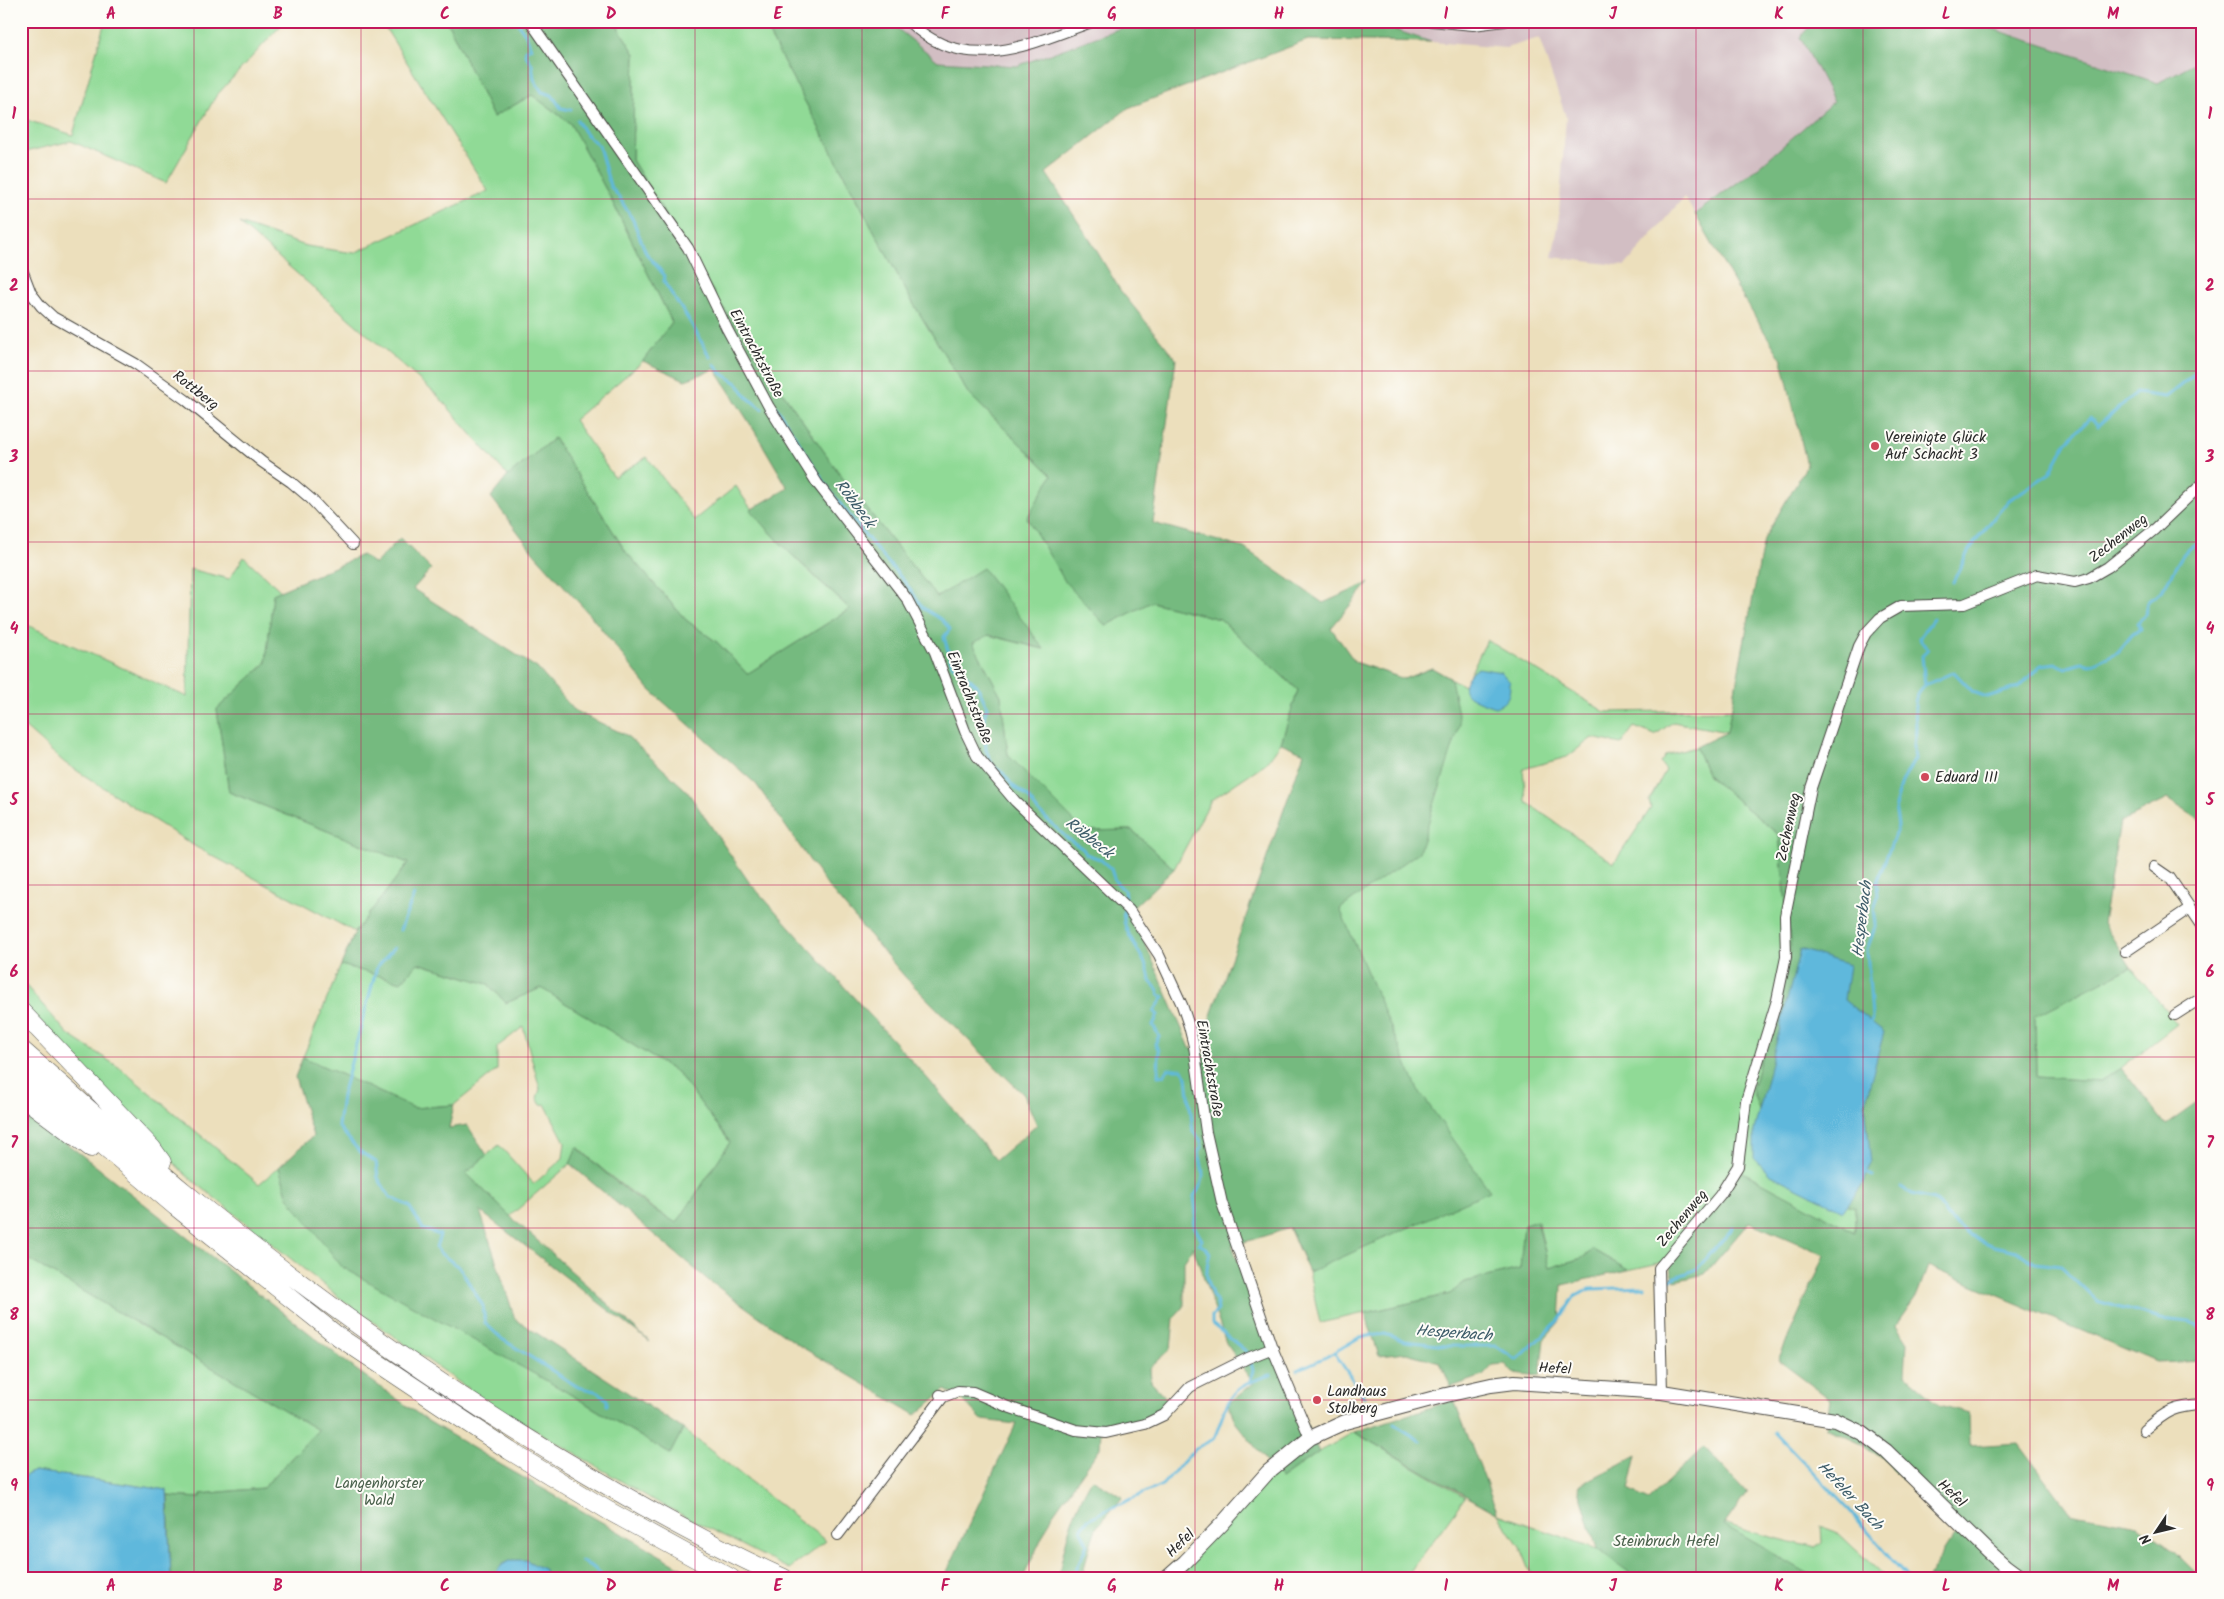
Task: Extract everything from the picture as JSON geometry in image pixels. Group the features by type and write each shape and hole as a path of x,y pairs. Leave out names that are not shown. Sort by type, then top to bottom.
{"highway":[{"path":"21,1011 152,1148 185,1192"},
{"path":"21,1049 185,1192 330,1305 410,1362 520,1435 693,1533 784,1578"},
{"path":"21,1072 99,1142 176,1207 339,1337 518,1456 609,1511 731,1578"},
{"path":"21,1096 131,1181 176,1207"}],"main road":[{"name":"Hefel","path":"1167,1578 1222,1524 1268,1472 1310,1438 1345,1422 1491,1384 1538,1383 1662,1392 1834,1420 1862,1433 1886,1452 1964,1528 2006,1567 2021,1578"}],"street":[{"name":"Eintrachtstraße","path":"530,21 688,248 727,329 769,407 817,483 911,606 935,652 965,731 977,756 1015,800 1129,910 1159,955 1182,1004 1189,1026 1194,1046 1206,1132 1222,1202 1279,1365 1310,1438"},
{"path":"908,21 943,45 984,53 1017,48 1094,21"},
{"path":"1431,21 1473,25 1505,21"},
{"name":"Rottberg","path":"21,267 31,294 53,317 136,364 179,395 254,456 291,482 353,544"},
{"name":"Zechenweg","path":"1662,1392 1659,1268 1720,1195 1738,1166 1746,1101 1777,1000 1786,957 1785,916 1811,788 1859,646 1866,633 1880,618 1901,606 1964,604 2038,575 2075,582 2089,578 2108,567 2155,528 2203,483"},
{"path":"2154,867 2170,878 2203,926"},
{"path":"2125,952 2190,908"},
{"path":"2175,1016 2203,997"},
{"path":"838,1535 941,1396 958,1391 973,1392 1008,1407 1076,1430 1106,1433 1145,1424 1164,1415 1190,1387 1248,1358 1273,1348"},
{"path":"2144,1430 2165,1412 2187,1405 2203,1405"}],"shaded area":[{"path":"888,21 1140,21 1017,66 938,61"},
{"path":"1368,21 1815,21 1800,37 1834,101 1760,166 1695,214 1684,197 1625,266 1552,257 1558,227 1566,117 1539,38 1506,48 1431,42"},
{"path":"1969,21 2203,21 2203,58 2158,83"}],"green space":[{"path":"105,21 285,21 216,96 166,183 71,141 21,153 21,118 73,135"},
{"path":"381,21 447,21 493,117 532,95 570,123 610,197 672,322 643,361 574,420 614,477 647,457 694,520 736,486 774,536 850,609 747,674 718,643 686,620 626,552 554,438 508,476 438,396 239,223 306,246 354,253 488,191"},
{"path":"447,21 614,21 635,54 632,160 720,303 844,480 937,597 983,568 1044,649 989,635 973,643 1001,696 1008,755 1084,831 1132,830 1174,869 1126,914 1139,929 1190,1048 1208,1056 1210,1018 1304,753 1281,743 1298,690 1220,619 1151,602 1106,626 1066,583 1027,518 1052,475 968,393 910,298 762,21 888,21 938,61 1017,66 1140,21 1368,21 1431,42 1308,40 1128,108 1046,173 1120,290 1176,359 1153,523 1244,548 1323,603 1369,583 1331,628 1355,662 1404,679 1432,668 1451,679 1460,724 1419,852 1340,909 1417,1088 1490,1191 1309,1272 1290,1228 1232,1246 1285,1379 1319,1452 1281,1479 1236,1423 1228,1404 1254,1383 1226,1343 1193,1247 1184,1261 1184,1307 1174,1318 1171,1349 1150,1368 1151,1382 1171,1403 1151,1419 1101,1430 1100,1448 1053,1514 1023,1578 944,1578 1016,1424 982,1420 962,1399 945,1390 916,1415 800,1346 708,1280 570,1164 577,1147 625,1189 677,1223 730,1142 678,1073 541,988 506,1003 488,984 418,963 401,982 341,965 355,932 408,863 229,792 217,709 266,663 273,594 362,555 375,564 400,538 431,569 413,589 537,668 575,711 626,735 687,791 749,882 928,1079 996,1160 1037,1125 1024,1095 906,978 829,888 756,784 650,690 591,616 534,553 491,497 508,476 554,438 626,552 686,620 718,643 747,674 850,609 788,551 750,510 788,488 715,369 685,380 643,361 672,322 610,197 570,123 532,95 493,117"},
{"path":"614,21 762,21 910,298 968,393 1052,475 1106,626 1151,602 1220,619 1298,690 1281,743 1266,763 1211,800 1174,869 1132,830 1084,831 1008,755 1001,696 972,642 988,635 1043,649 937,597 844,480 720,303 632,160 635,54"},
{"path":"1815,21 1969,21 2158,83 2203,58 2203,822 2167,799 2120,822 2103,923 2131,967 2035,1016 2036,1077 2100,1081 2121,1068 2166,1125 2197,1103 2203,1106 2203,1360 2156,1362 1928,1266 1917,1295 1896,1325 1907,1342 1905,1375 1940,1405 1969,1413 1970,1446 2018,1443 2070,1513 2138,1526 2174,1551 2201,1578 1927,1578 1956,1533 1883,1459 1862,1444 1826,1428 1830,1399 1778,1360 1825,1255 1749,1222 1705,1274 1675,1281 1668,1261 1739,1170 1855,1232 1855,1207 1835,1202 1765,1126 1752,1090 1791,951 1779,835 1708,776 1696,747 1727,732 1764,539 1807,465 1782,360 1739,291 1695,214 1760,166 1834,101 1800,37"},
{"path":"244,557 281,591 273,594 266,663 217,709 229,792 408,863 355,932 196,847 65,763 21,724 21,638 27,625 187,697 190,569 229,579"},
{"path":"1487,640 1605,712 1731,710 1727,732 1673,722 1655,735 1634,727 1621,744 1592,738 1567,757 1523,769 1526,802 1614,863 1651,808 1649,801 1666,770 1660,763 1666,755 1696,747 1708,776 1779,835 1791,951 1752,1090 1855,1207 1855,1233 1739,1170 1668,1261 1628,1270 1593,1250 1582,1258 1549,1268 1538,1221 1524,1226 1520,1269 1465,1282 1450,1294 1320,1323 1309,1272 1289,1228 1355,662 1404,679 1432,668 1464,686"},
{"path":"417,963 488,984 506,1003 541,988 678,1073 730,1142 677,1224 626,1188 578,1147 570,1164 510,1216 466,1173 499,1145 534,1184 563,1158 565,1142 545,1104 541,1105 537,1098 540,1089 523,1027 497,1047 497,1070 454,1105 414,1108 303,1057 341,965 401,981"},
{"path":"2131,967 2177,1024 2121,1068 2100,1081 2036,1077 2035,1015"},
{"path":"21,980 68,1034 120,1068 259,1184 279,1167 288,1197 565,1391 670,1454 683,1429 826,1541 789,1569 653,1500 480,1397 345,1302 186,1175 21,1007"},
{"path":"303,1057 414,1108 454,1105 449,1128 467,1125 487,1155 466,1173 510,1216 650,1342 480,1211 515,1319 683,1429 670,1454 565,1391 342,1267 288,1197 279,1167 313,1136 295,1077"},
{"name":"Langenhorster Wald","path":"21,1110 74,1149 355,1369 428,1421 700,1578 171,1578 168,1496 201,1498 201,1494 263,1488 318,1430 21,1255"},
{"path":"1537,1221 1549,1268 1582,1258 1593,1250 1628,1270 1562,1285 1560,1321 1544,1339 1540,1376 1513,1373 1505,1364 1493,1365 1483,1376 1451,1387 1440,1362 1406,1353 1379,1356 1365,1313 1450,1294 1465,1282 1520,1269 1524,1225"},
{"path":"21,1255 318,1430 263,1488 201,1494 201,1498 168,1496 166,1490 34,1471 21,1478"},
{"path":"1454,1400 1498,1514 1354,1432"},
{"path":"1354,1432 1465,1497 1406,1578 1167,1578 1272,1468 1281,1479 1319,1452"},
{"path":"1704,1447 1747,1493 1724,1525 1816,1578 1637,1578 1597,1549 1578,1486 1637,1455 1629,1490 1648,1500"},
{"path":"1092,1479 1123,1497 1096,1528 1082,1578 1058,1578 1070,1527"},
{"name":"Steinbruch Hefel","path":"1683,1509 1747,1531 1815,1548 1822,1543 1821,1526 1837,1532 1886,1578 1533,1578 1521,1548 1498,1514 1597,1549 1608,1557"}],"water":[{"path":"1478,668 1501,672 1510,682 1509,695 1503,703 1495,707 1469,696 1466,692 1464,689 1466,680"},
{"path":"1800,949 1849,965 1844,1000 1884,1032 1865,1103 1871,1163 1862,1185 1843,1211 1769,1174 1754,1158 1754,1130"},
{"path":"34,1471 167,1490 171,1578 21,1578 21,1478"},
{"path":"511,1560 526,1560 545,1570 547,1578 491,1578 502,1565"}],"waterway":[{"name":"Röbbeck","path":"516,21 526,35 531,48 526,50 525,54 532,64 534,79 542,92 552,95 561,108 571,110"},
{"name":"Röbbeck","path":"577,120 584,132 599,146 610,186 633,220 646,253 665,276 664,282 710,357"},
{"name":"Hesperbach","path":"1953,582 1969,550 1993,519 2009,500 2050,473 2066,443 2090,418 2098,426 2136,393 2166,397 2191,377 2203,362"},
{"name":"Röbbeck","path":"714,364 721,373 737,383 747,397 762,409"},
{"name":"Röbbeck","path":"776,407 830,491 904,581 923,608 942,620 950,629 944,637 952,664 977,685 987,707 984,717 986,750 993,766 1003,773 1012,785 1028,797 1037,810 1067,838 1083,849 1086,854 1100,859 1111,869 1115,881 1124,890 1126,904"},
{"path":"1925,685 1954,672 1973,692 1987,697 2019,687 2041,665 2056,663 2065,668 2082,663 2090,665 2118,652 2132,635 2140,629 2137,623 2145,615 2147,602 2165,585 2182,556 2194,545 2203,541"},
{"name":"Hesperbach","path":"1871,1024 1867,950 1876,924 1874,909 1878,896 1877,882 1898,826 1895,806 1902,782 1915,759 1915,704 1917,695 1925,685 1922,656 1928,650 1919,638 1933,619"},
{"path":"400,930 414,895"},
{"name":"Röbbeck","path":"1124,910 1126,927 1145,963 1150,981 1158,990 1159,995 1164,997 1154,1011 1158,1015 1153,1025 1159,1036 1155,1044 1159,1050 1158,1076 1163,1075 1168,1069 1182,1069 1187,1077 1193,1132 1200,1139 1202,1147 1199,1151 1203,1179 1194,1196 1196,1212 1194,1226 1202,1240 1199,1244 1206,1248 1210,1254 1207,1281 1212,1296 1216,1300 1218,1310 1212,1316 1212,1324 1247,1352"},
{"path":"394,948 377,967 342,1096 338,1126 359,1151 376,1162 378,1178 390,1197 409,1206 423,1229 440,1235 436,1247 440,1253 460,1268 483,1306 485,1323 502,1339 578,1387 599,1392 607,1400 607,1405"},
{"path":"1864,1173 1873,1176"},
{"path":"1901,1187 1912,1194 1934,1199 1947,1216 1970,1236 1994,1246 2016,1251 2035,1263 2061,1266 2097,1301 2161,1319 2189,1322 2203,1327"},
{"name":"Hesperbach","path":"1666,1281 1697,1269 1733,1228"},
{"name":"Hesperbach","path":"1297,1370 1326,1357 1360,1337 1385,1334 1405,1341 1446,1346 1496,1346 1517,1360 1558,1321 1575,1296 1590,1289 1645,1287"},
{"path":"1334,1352 1364,1397"},
{"name":"Röbbeck","path":"1250,1381 1253,1370 1251,1363"},
{"name":"Hesperbach","path":"1073,1578 1087,1544 1081,1530 1088,1519 1162,1485 1196,1448 1214,1439 1227,1405 1238,1390 1271,1375"},
{"path":"1394,1424 1421,1441"},
{"name":"Hefeler Bach","path":"1775,1432 1850,1511 1908,1578"},
{"path":"581,1561 594,1568 604,1578"}],"place":[{"name":"Vereinigte Glück Auf Schacht 3","path":"1875,446"},
{"name":"Eduard III","path":"1925,777"},
{"name":"Landhaus Stolberg","path":"1317,1400"}]}
